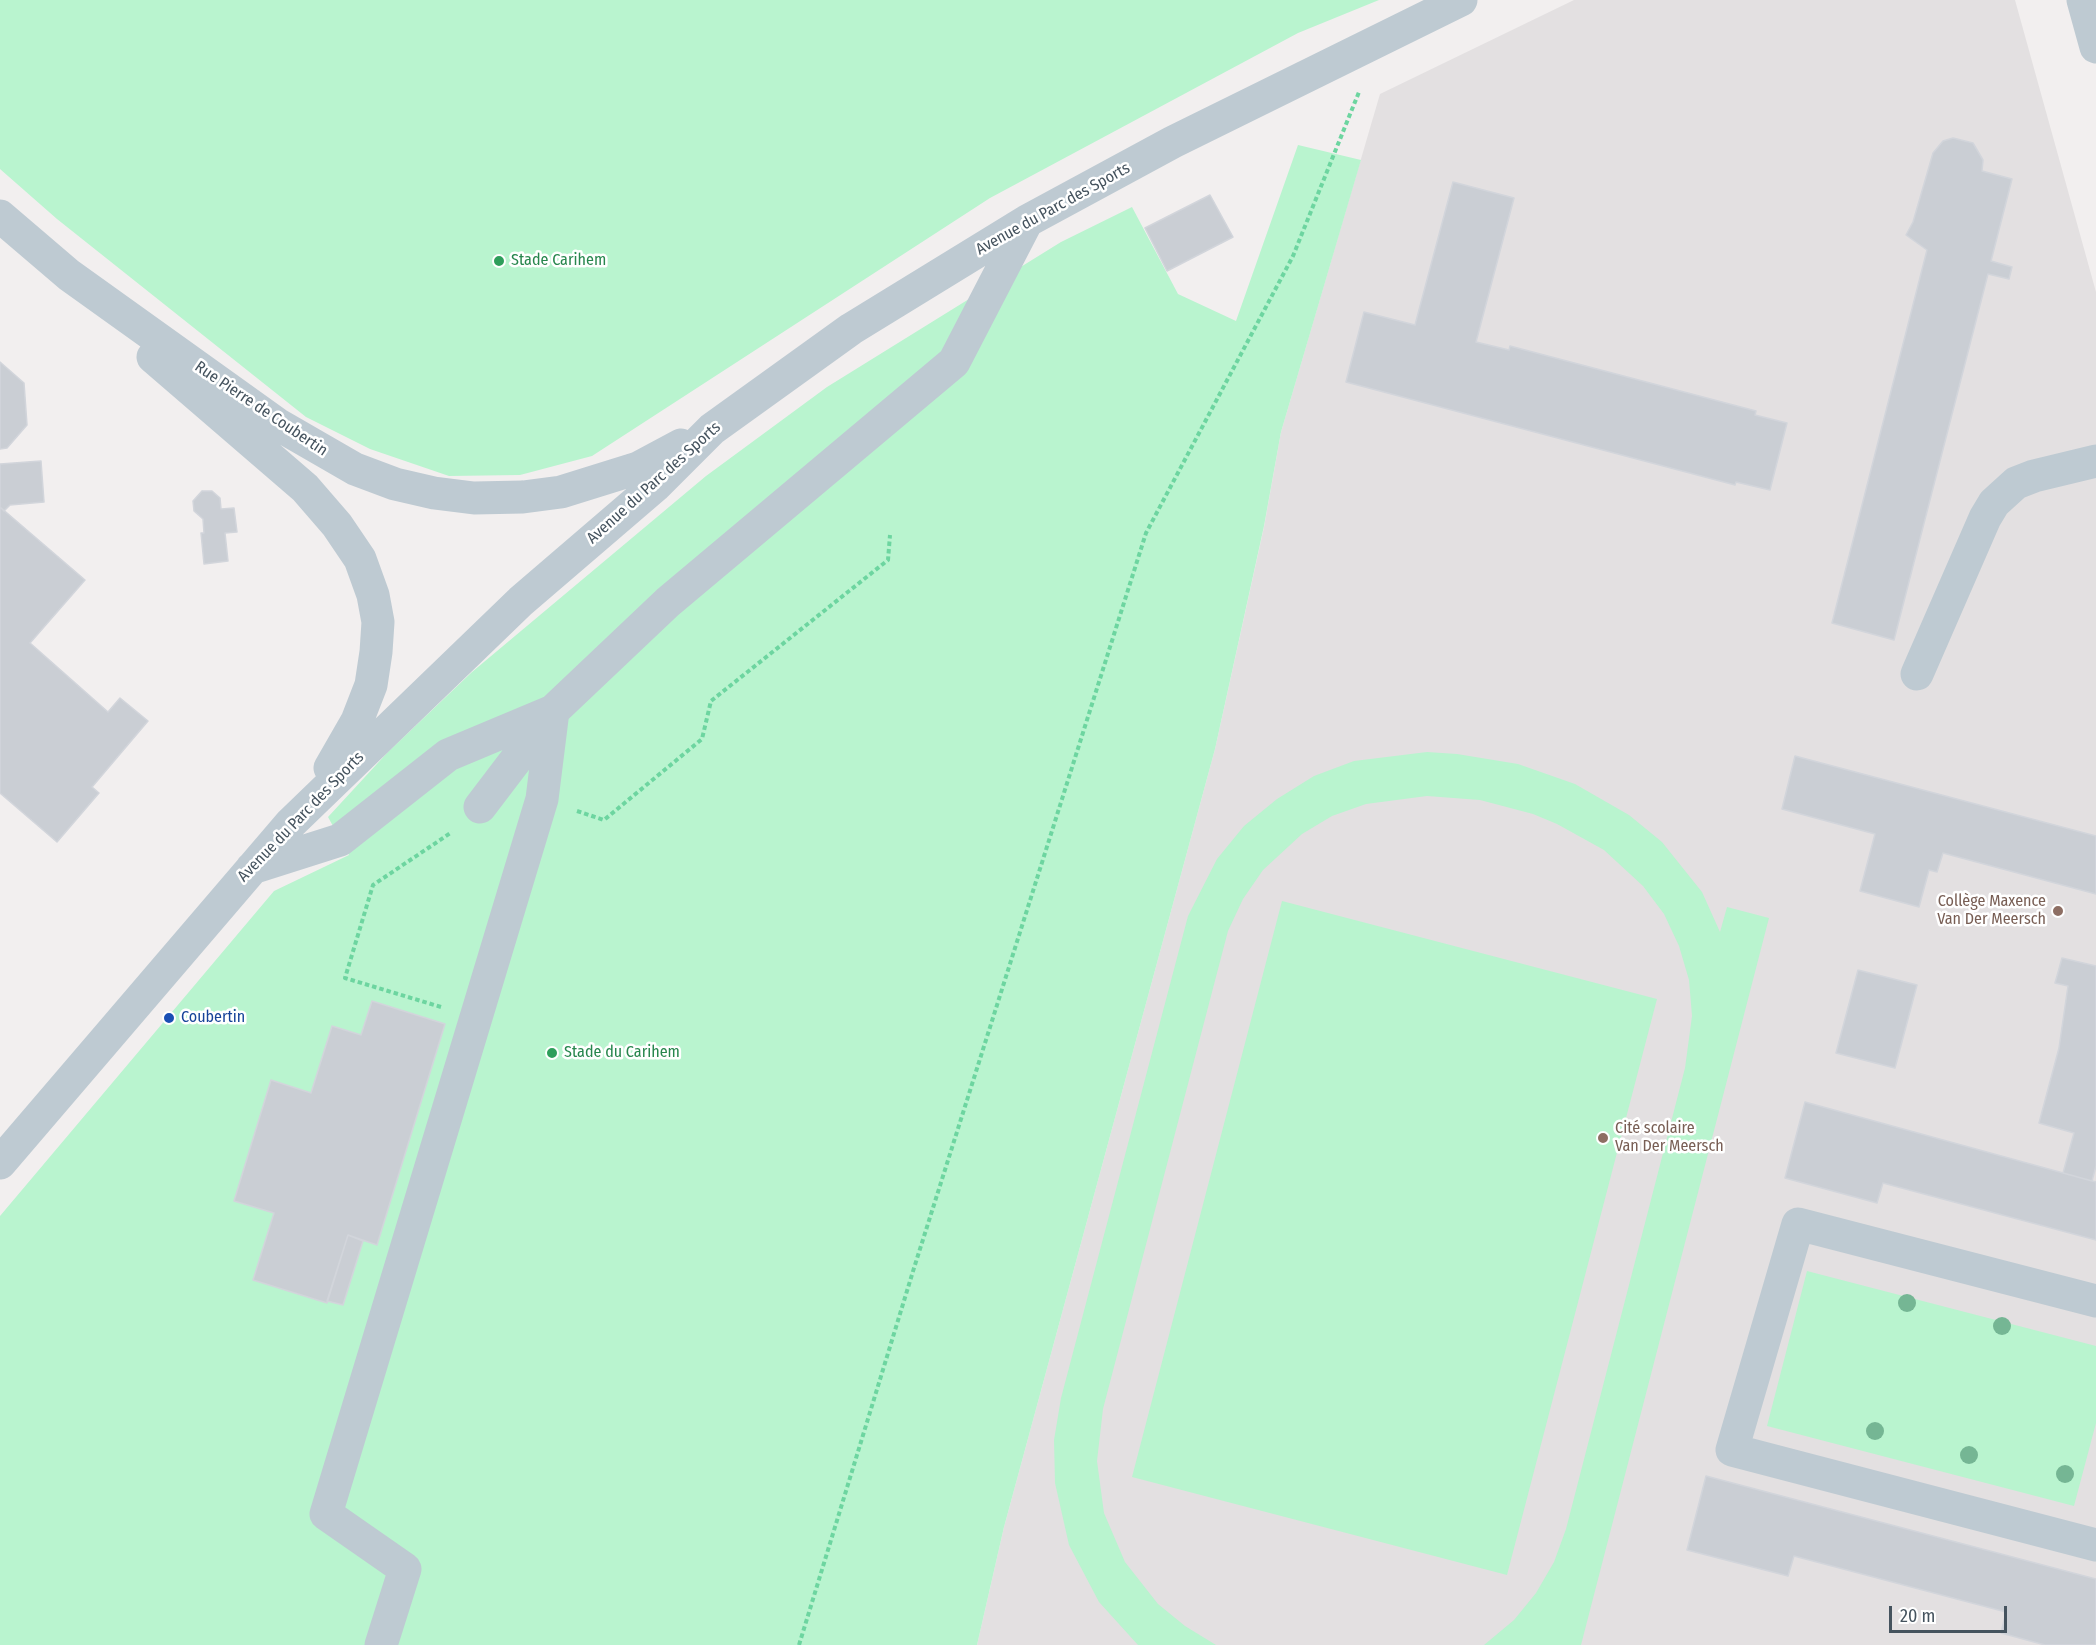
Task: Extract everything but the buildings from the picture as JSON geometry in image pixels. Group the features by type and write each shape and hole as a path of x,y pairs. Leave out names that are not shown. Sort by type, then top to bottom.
{"street":[{"name":"Avenue du Parc des Sports","path":"0,1163 291,824 521,601 655,486 712,429 850,330 1027,221 1173,142 1461,0"},
{"path":"2083,0 2096,47"},
{"name":"Rue Pierre de Coubertin","path":"0,216 69,275 178,380 305,488 337,525 360,559 373,595 378,622 371,685 340,753 291,824"},
{"path":"480,807 553,711 668,602 954,362 1027,221"},
{"name":"Rue Pierre de Coubertin","path":"69,275 277,424 355,469 395,484 434,493 474,498 523,497 561,492 638,468 712,429"},
{"path":"1917,674 1985,518 1994,503 2016,483 2034,476 2096,461"},
{"path":"381,1645 405,1569 326,1514 542,799 553,711"},
{"path":"252,868 340,840 448,755 553,711"},
{"path":"2096,1301 1797,1224 1732,1450 2096,1545"}],"path":[{"path":"799,1645 914,1268 1146,533 1293,256 1362,85"},
{"path":"542,799 604,820 702,740 711,701 888,560 890,535"},
{"path":"476,1018 345,978 373,885 464,824 480,807"}],"shaded area":[{"name":"Cité scolaire Van Der Meersch","path":"1574,0 2015,0 2096,292 2096,1645 977,1645 1004,1527 1215,749 1264,527 1281,432 1380,94"}],"green space":[{"path":"0,0 1379,0 1298,33 990,198 592,456 520,475 449,476 370,449 306,417 57,219 0,169"},
{"name":"Stade du Carihem","path":"1298,145 1361,160 1281,432 1264,526 1215,749 1004,1527 977,1645 0,1645 0,1216 274,891 349,855 328,817 388,752 472,672 706,476 827,387 1061,242 1132,207 1178,294 1236,321"},
{"path":"1427,752 1457,754 1518,764 1575,784 1629,815 1662,842 1702,892 1720,932 1727,907 1769,918 1581,1645 1484,1645 1514,1620 1536,1593 1554,1562 1566,1529 1685,1068 1692,1016 1689,980 1679,946 1664,914 1643,886 1604,850 1557,824 1533,814 1480,800 1427,796 1366,804 1332,816 1302,834 1263,870 1243,899 1228,931 1103,1409 1097,1461 1104,1513 1125,1562 1158,1604 1185,1626 1216,1645 1138,1645 1099,1602 1069,1545 1055,1483 1054,1440 1061,1398 1188,916 1217,859 1244,826 1277,799 1314,776 1354,761"},
{"path":"1282,901 1657,999 1507,1575 1132,1477"},
{"path":"1807,1271 2096,1346 2096,1423 2074,1506 1767,1426"}],"place":[{"name":"Stade Carihem","path":"499,261"},
{"name":"Collège Maxence Van Der Meersch","path":"2058,911"},
{"name":"Coubertin","path":"169,1018"},
{"name":"Stade du Carihem","path":"552,1053"},
{"name":"Cité scolaire Van Der Meersch","path":"1603,1138"}]}
